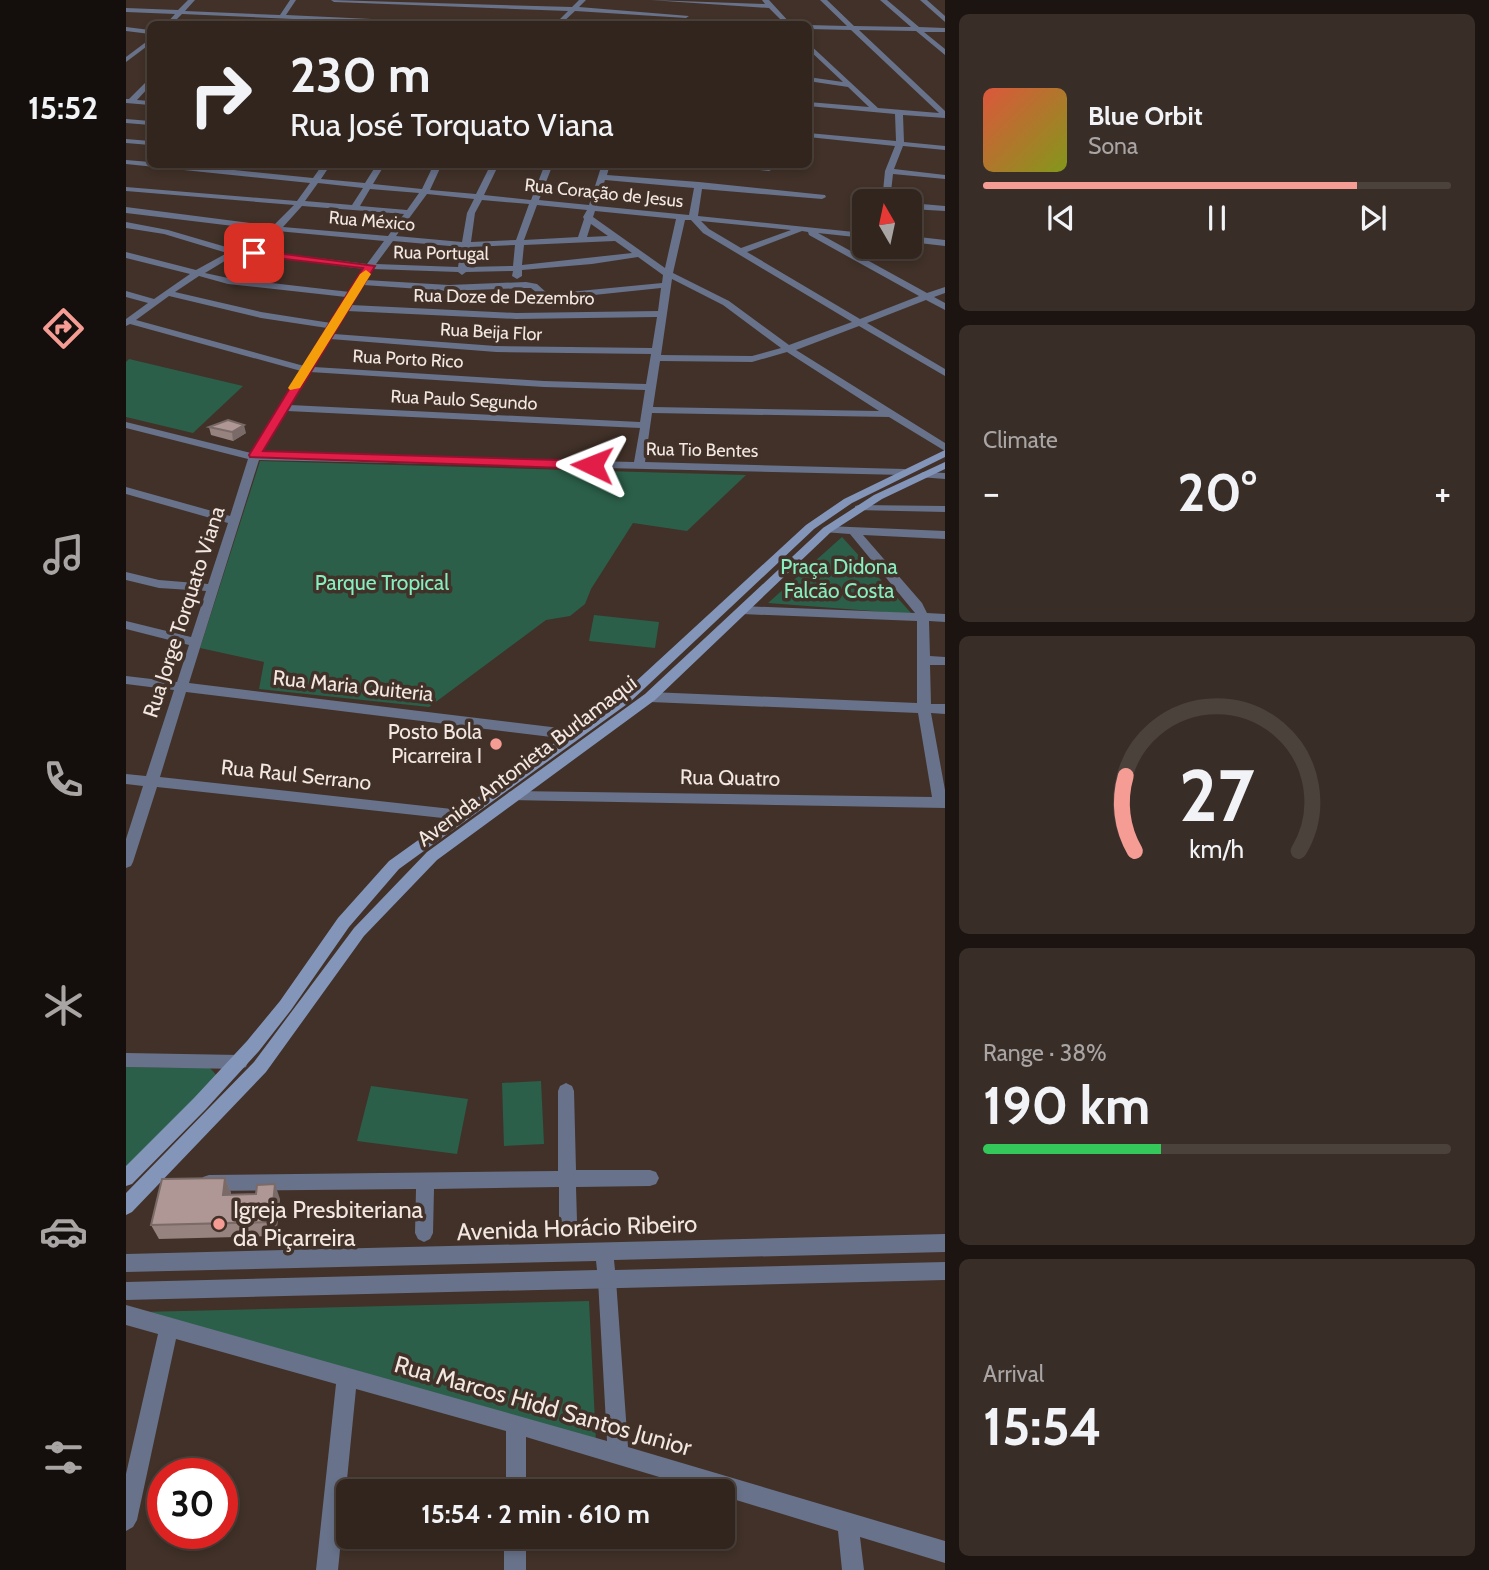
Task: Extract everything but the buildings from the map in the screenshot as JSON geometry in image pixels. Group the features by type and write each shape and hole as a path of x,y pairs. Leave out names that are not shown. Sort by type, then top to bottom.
{"main road":[{"name":"Avenida Antonieta Burlamaqui","path":"126,1178 240,1062 364,893 402,859 461,815 650,697 827,530 859,508 935,469 945,450"},
{"name":"Avenida Antonieta Burlamaqui","path":"583,739 799,537 848,500 904,472 935,469"},
{"path":"799,537 814,543"},
{"path":"786,550 800,556"},
{"name":"Avenida Antonieta Burlamaqui","path":"126,1206 260,1067 346,950 387,900 432,856 514,796 564,752"},
{"path":"329,942 346,950"},
{"path":"308,972 325,979"}],"street":[{"path":"172,21 192,0"},
{"path":"282,17 293,0"},
{"path":"315,21 334,0 686,16"},
{"path":"340,0 355,9"},
{"path":"561,21 583,0"},
{"path":"653,0 772,6"},
{"path":"765,0 785,21"},
{"path":"824,0 945,115"},
{"path":"883,0 945,53"},
{"path":"923,0 944,19"},
{"path":"126,10 282,17 308,21"},
{"path":"365,13 384,21"},
{"path":"812,27 945,30"},
{"path":"126,29 147,32"},
{"path":"126,60 147,43"},
{"path":"126,47 147,49"},
{"path":"812,49 875,109"},
{"path":"812,80 849,85"},
{"path":"128,102 147,86"},
{"path":"128,102 147,103"},
{"path":"812,104 945,115"},
{"path":"886,189 889,172 900,144 899,111"},
{"path":"126,121 147,123"},
{"path":"812,135 945,148"},
{"path":"126,141 147,143"},
{"name":"Rua Coração de Jesus","path":"126,162 147,164"},
{"name":"Rua Coração de Jesus","path":"195,168 367,188 426,190 535,200 852,234"},
{"path":"127,322 167,293 276,229 299,204 324,168"},
{"path":"355,207 379,168"},
{"name":"Rua Jorge Torquato Viana","path":"126,862 255,455 370,266 407,212 426,190 436,168"},
{"path":"462,272 471,213 493,168"},
{"path":"519,285 515,268 520,240 547,168"},
{"path":"582,239 605,168"},
{"path":"759,168 769,169"},
{"path":"889,172 945,177"},
{"path":"602,177 822,197"},
{"path":"699,184 693,218 706,231 945,373"},
{"path":"126,189 407,212"},
{"path":"922,207 945,209"},
{"name":"Rua México","path":"126,210 276,229 464,245 616,237"},
{"path":"639,466 667,274 681,217"},
{"path":"587,218 667,274 726,303 788,349 945,450"},
{"name":"Rua Portugal","path":"126,225 165,232 236,251 370,266 462,272 582,264 642,254"},
{"path":"740,251 805,230 945,307"},
{"path":"922,241 945,243"},
{"path":"922,242 945,253"},
{"path":"126,255 196,275 353,295"},
{"path":"361,282 449,288 534,286 540,295 550,296 666,285"},
{"name":"Rua Beija Flor","path":"167,293 330,331 496,349 751,359 788,349 945,290"},
{"path":"126,294 154,302"},
{"name":"Rua Doze de Dezembro","path":"346,308 516,316 661,314"},
{"name":"Rua Porto Rico","path":"127,322 306,369 544,384 649,387"},
{"name":"Rua Paulo Segundo","path":"282,408 645,425"},
{"path":"648,410 890,414"},
{"name":"Rua Tio Bentes","path":"126,425 244,456 904,472"},
{"path":"126,490 233,521"},
{"path":"859,508 945,509"},
{"path":"827,530 945,535"},
{"path":"854,532 918,607 923,617 924,709 942,803"},
{"path":"126,576 159,584 211,588"},
{"path":"743,610 945,618"},
{"path":"126,625 194,642"},
{"path":"924,660 945,661"},
{"name":"Rua Maria Quiteria","path":"126,680 435,715 583,739"},
{"path":"650,697 945,709"},
{"name":"Rua Raul Serrano","path":"126,779 461,815"},
{"name":"Rua Quatro","path":"514,796 942,803"},
{"path":"126,1060 240,1062"},
{"path":"566,1091 568,1221"},
{"path":"194,1183 650,1178"},
{"path":"424,1233 425,1181"},
{"path":"148,1184 167,1183"},
{"name":"Avenida Horácio Ribeiro","path":"126,1263 945,1243"},
{"path":"604,1252 618,1454"},
{"path":"126,1290 945,1271"},
{"name":"Rua Marcos Hidd Santos Junior","path":"126,1315 516,1424 945,1552"},
{"path":"126,1520 169,1328"},
{"path":"327,1570 347,1377"},
{"path":"516,1424 516,1479"},
{"path":"848,1522 853,1570"},
{"path":"515,1549 515,1570"}],"green space":[{"path":"129,359 243,386 193,433 126,417 126,362"},
{"name":"Parque Tropical","path":"260,461 746,475 687,531 633,523 591,589 585,604 570,616 546,620 429,707 259,689 264,662 200,648"},
{"name":"Praça Didona Falcão Costa","path":"842,537 912,614 768,603"},
{"path":"594,615 659,622 655,648 589,641"},
{"path":"126,1067 210,1068 219,1078 126,1168"},
{"path":"541,1081 544,1144 504,1146 502,1083"},
{"path":"371,1086 468,1099 457,1154 357,1141"},
{"path":"589,1301 596,1442 140,1312"}],"slow traffic":[{"path":"294,388 366,274"}],"place":[{"name":"Posto Bola Picarreira I","path":"496,744"},
{"name":"Igreja Presbiteriana da Piçarreira","path":"219,1224"}],"route":[{"path":"254,253 370,266 255,455 592,465"}]}
